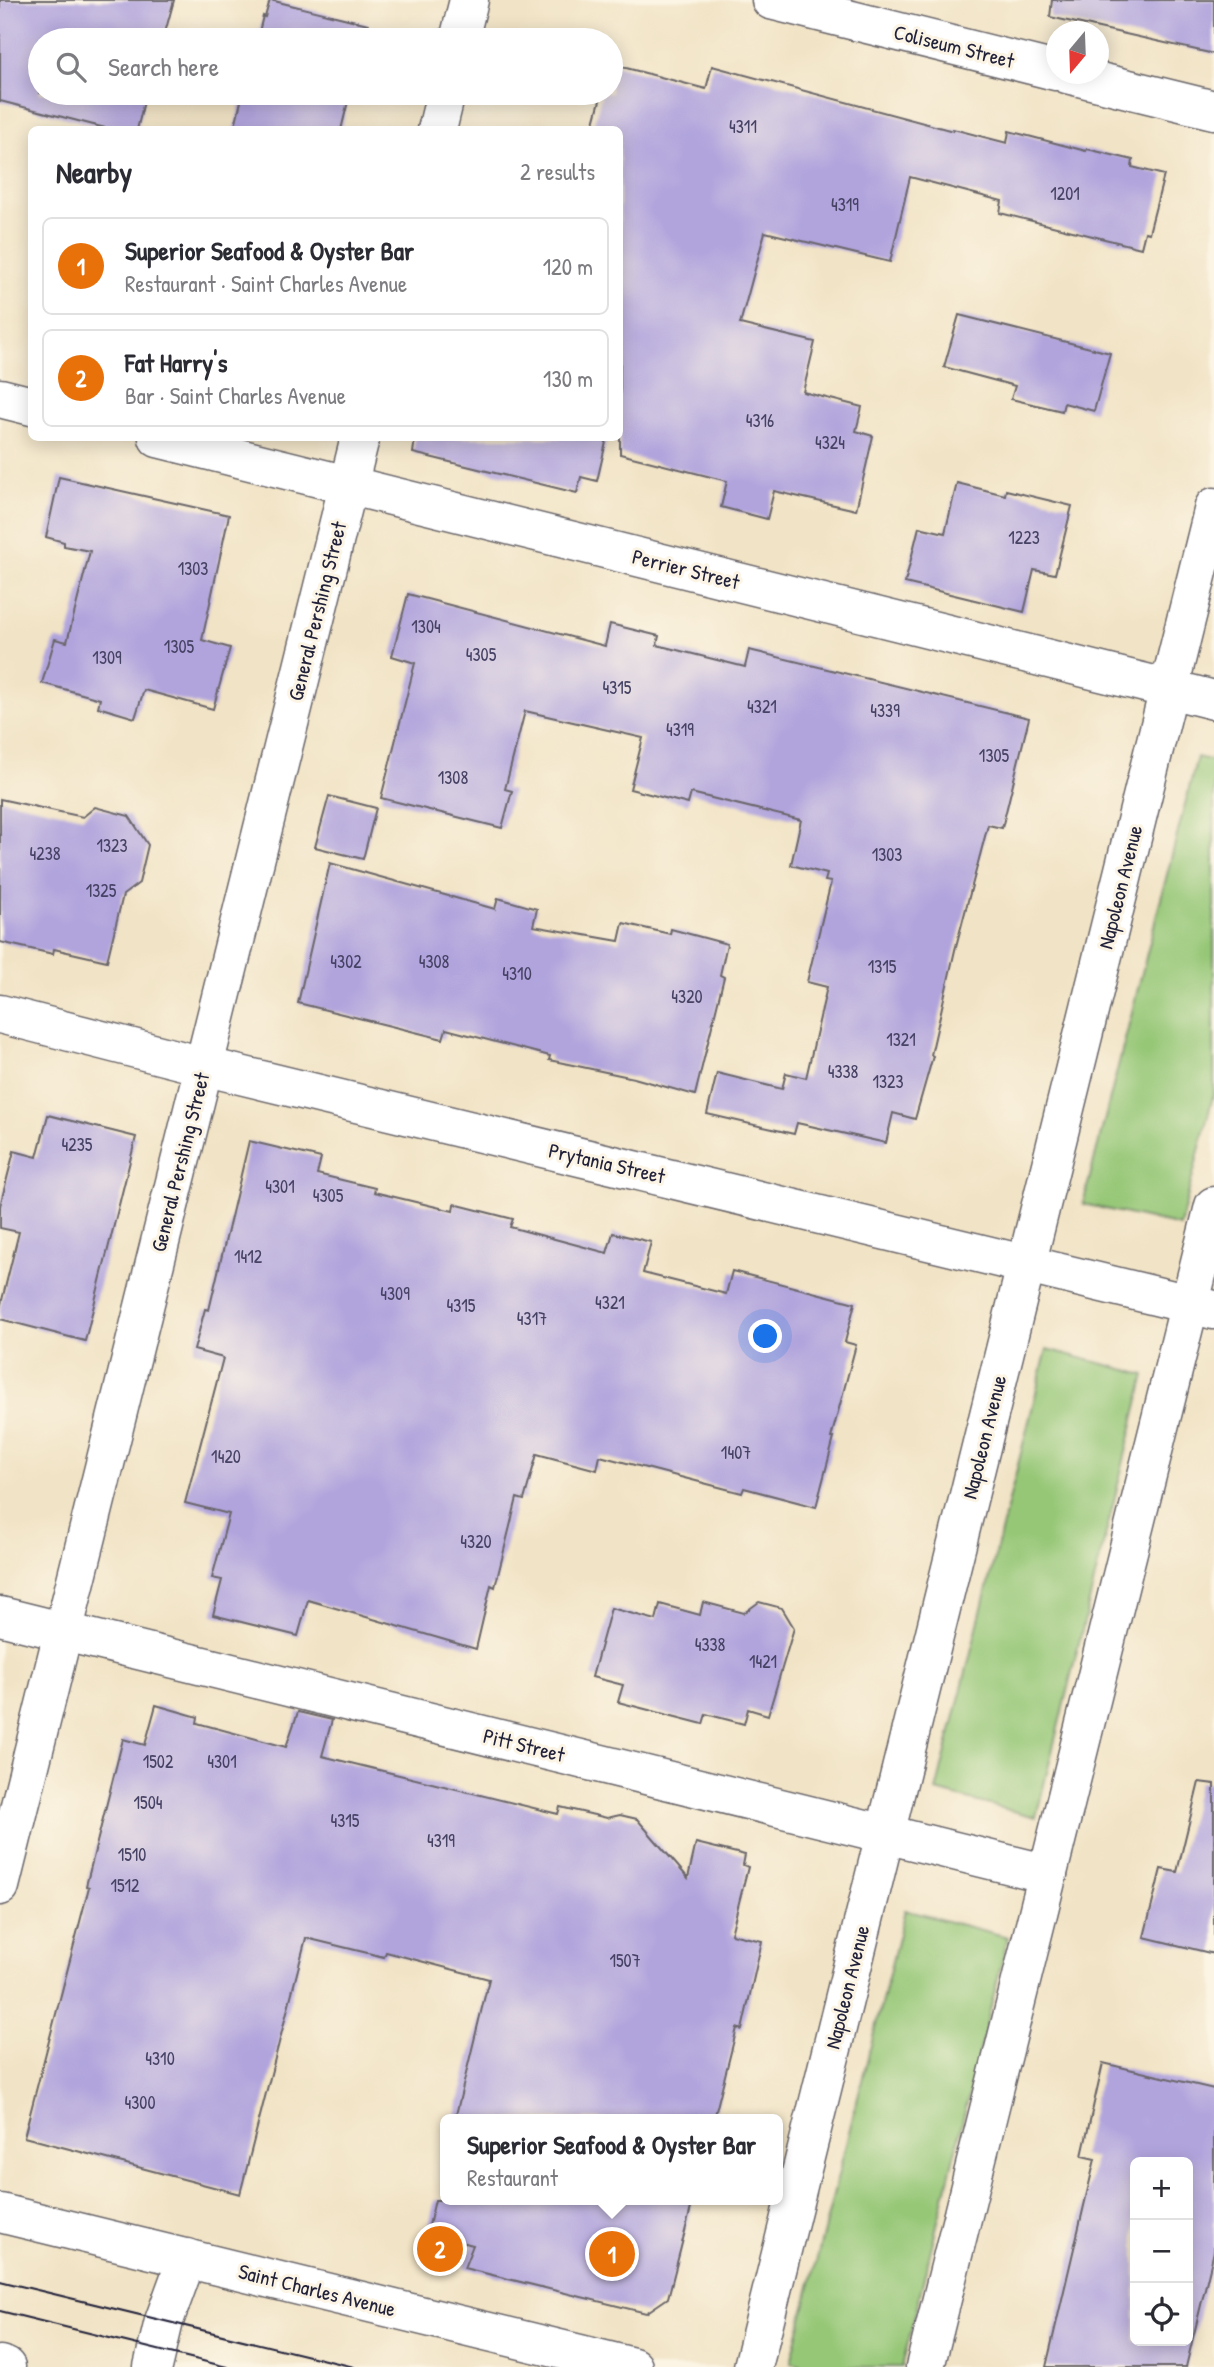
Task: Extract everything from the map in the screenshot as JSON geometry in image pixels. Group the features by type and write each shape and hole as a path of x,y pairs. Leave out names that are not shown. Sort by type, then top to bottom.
{"street":[{"path":"462,28 469,0"},
{"name":"Coliseum Street","path":"771,0 1046,69"},
{"path":"1108,84 1214,110"},
{"path":"438,126 443,105"},
{"path":"0,398 28,405"},
{"name":"Perrier Street","path":"170,441 1214,700"},
{"name":"General Pershing Street","path":"0,1886 359,441"},
{"name":"Napoleon Avenue","path":"753,2367 1214,507"},
{"name":"Prytania Street","path":"0,1014 203,1066 1202,1307"},
{"path":"925,2367 1048,1874 1202,1307 1214,1206"},
{"name":"Pitt Street","path":"0,1616 1048,1874"},
{"name":"Saint Charles Avenue","path":"0,2213 633,2367"},
{"path":"153,2367 163,2320 187,2258"},
{"path":"0,2365 6,2367"}],"green space":[{"path":"1197,757 1214,761 1214,1092 1180,1226 1083,1204"},
{"path":"1047,1349 1145,1375 1036,1817 936,1791"},
{"path":"905,1910 1008,1937 902,2367 810,2367 791,2362"}],"building":[{"path":"0,0 174,0 166,28 28,28 28,105 143,105 138,126 97,126 0,101"},
{"path":"270,0 368,24 367,28 260,28 263,16 265,17"},
{"path":"1052,0 1214,0 1214,54 1109,30 1109,21 1068,21 1050,17"},
{"path":"712,66 953,131 1007,143 1009,131 1133,160 1132,167 1164,175 1149,233 1145,232 1141,248 1000,213 1002,201 910,177 890,262 765,232 740,324 815,342 803,392 862,407 856,431 873,436 856,510 774,491 767,519 721,507 727,481 620,454 620,441 623,441 623,126 593,126 599,105 623,105 623,67 706,89"},
{"path":"240,105 347,105 342,126 235,126"},
{"path":"959,315 1110,353 1094,411 1064,403 1062,411 1011,399 1015,386 944,367"},
{"path":"415,441 606,441 597,481 581,477 577,493 413,453"},
{"path":"59,477 229,515 202,640 230,648 213,709 144,690 135,718 98,707 100,699 42,683 55,639 67,642 90,551 64,546 64,542 46,537"},
{"path":"957,483 1005,495 1006,490 1072,506 1055,574 1034,570 1024,612 905,583 919,527 945,533"},
{"path":"408,594 605,646 610,624 659,636 657,645 745,667 749,650 1029,718 1002,828 988,825 955,950 931,1055 933,1056 915,1119 893,1113 886,1143 797,1123 794,1134 707,1114 717,1073 782,1089 786,1073 806,1078 827,987 807,982 831,882 825,881 827,874 791,865 801,820 691,793 688,804 630,789 643,738 525,711 505,789 512,791 502,828 381,798 415,663 392,656"},
{"path":"329,796 376,808 363,859 315,847"},
{"path":"0,799 83,817 95,807 129,816 148,845 139,883 123,895 107,961 54,949 53,954 0,942"},
{"path":"330,863 495,909 498,898 537,909 533,926 619,941 623,923 670,934 671,929 727,944 720,975 724,977 695,1095 634,1078 549,1060 550,1056 446,1029 443,1039 298,1003"},
{"path":"48,1115 136,1137 85,1341 0,1319 0,1308 19,1232 0,1228 0,1206 14,1151 37,1157"},
{"path":"249,1141 321,1158 317,1174 375,1188 374,1192 453,1211 454,1204 513,1219 510,1227 607,1253 613,1233 651,1242 643,1273 726,1294 732,1271 855,1303 845,1342 856,1345 816,1507 744,1488 742,1493 600,1456 597,1470 537,1454 524,1500 517,1498 495,1587 491,1585 476,1649 308,1600 298,1636 213,1615 222,1580 212,1578 229,1514 185,1503 223,1358 194,1350 205,1309 209,1310"},
{"path":"703,1602 744,1613 759,1602 782,1608 794,1628 768,1715 748,1709 744,1724 706,1714 703,1724 618,1702 623,1685 592,1677 611,1608 656,1620 660,1604 700,1615"},
{"path":"156,1705 198,1717 197,1723 286,1747 298,1712 332,1720 322,1756 558,1814 560,1807 607,1818 620,1815 637,1819 688,1878 696,1843 745,1855 743,1865 748,1867 731,1934 762,1941 742,2030 737,2028 715,2114 456,2114 489,1979 386,1952 384,1957 306,1938 240,2194 24,2137 89,1887 86,1886 123,1739 145,1745"},
{"path":"1199,1782 1214,1784 1214,1954 1144,1937 1161,1869 1177,1872"},
{"path":"1103,2063 1214,2089 1214,2251 1193,2338 1193,2157 1130,2157 1130,2346 1191,2346 1186,2367 1046,2367 1095,2159 1082,2156"},
{"path":"435,2200 440,2200 440,2205 692,2205 668,2298 646,2313 464,2268 473,2245 427,2234"}],"tram line":[{"path":"0,2281 354,2367"},
{"path":"0,2311 227,2367"}],"place":[{"name":"Fat Harry's","path":"440,2249"},
{"name":"Superior Seafood & Oyster Bar","path":"612,2254"}]}
